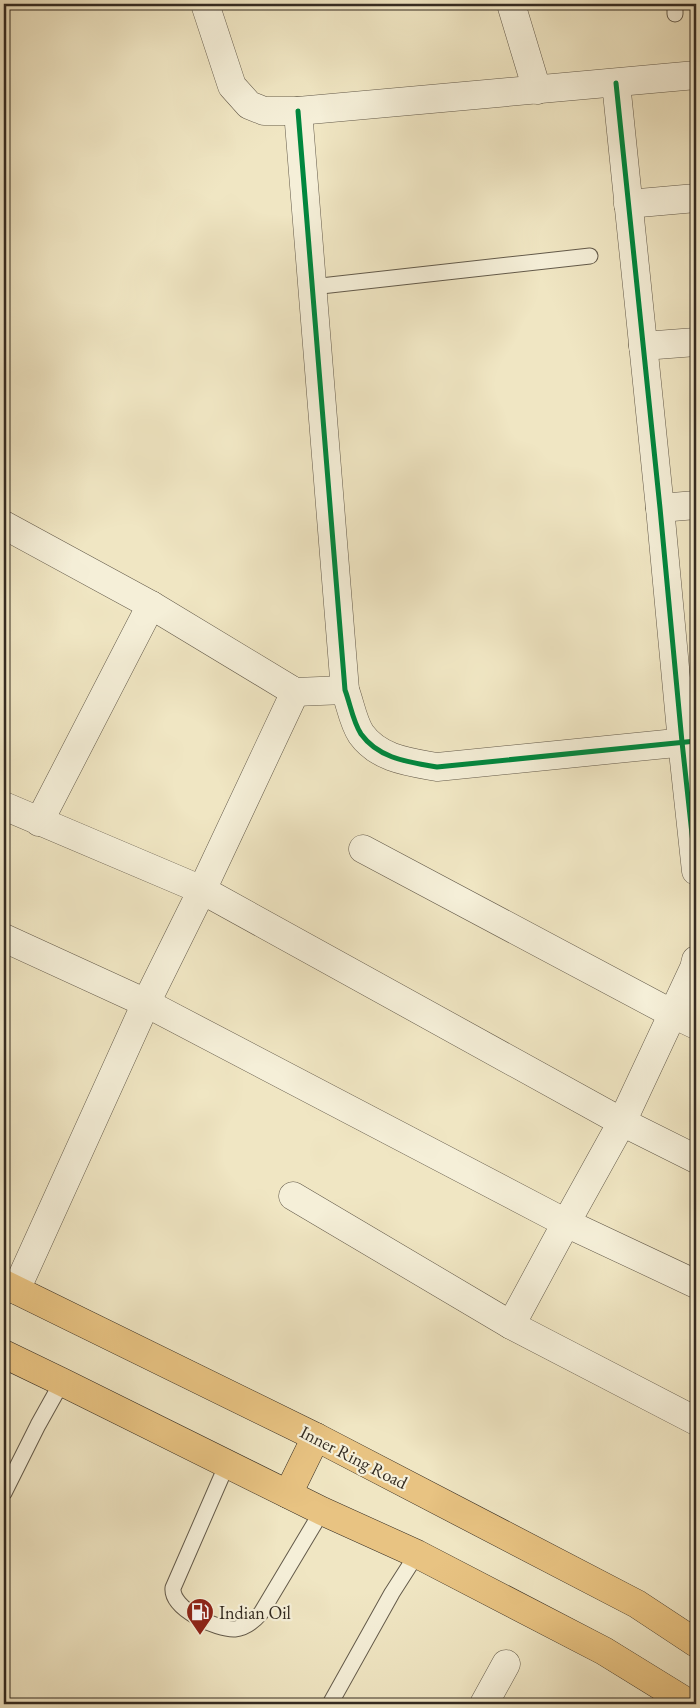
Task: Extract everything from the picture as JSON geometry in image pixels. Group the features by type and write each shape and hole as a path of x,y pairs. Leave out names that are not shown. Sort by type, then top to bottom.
{"highway":[{"name":"Inner Ring Road","path":"10,1287 316,1437 637,1604 696,1643"},
{"path":"4,1354 322,1511 417,1554 604,1650 690,1704"},
{"path":"288,1494 316,1437"}],"street":[{"path":"204,4 232,86 249,105 264,111 298,110 696,75"},
{"path":"511,4 536,90"},
{"path":"616,83 660,508 689,742 696,871"},
{"path":"298,110 345,690 360,733 376,749 398,760 437,766 689,742"},
{"path":"628,204 696,198"},
{"path":"643,346 696,342"},
{"path":"660,508 696,504"},
{"path":"4,525 152,605 295,692 345,690"},
{"path":"39,822 152,605"},
{"path":"10,1287 202,890 295,692"},
{"path":"4,806 202,890 622,1122 696,1158"},
{"path":"363,850 685,1019"},
{"path":"4,938 146,1003 566,1223 696,1284"},
{"path":"511,1325 622,1122 685,1019 696,960"},
{"path":"293,1196 511,1325 696,1421"},
{"path":"484,1704 506,1664"}],"lane":[{"path":"312,287 590,256"},
{"path":"4,1493 62,1382"},
{"path":"227,1464 173,1588 175,1598 181,1606 203,1619 234,1629 254,1622 322,1511"},
{"path":"330,1704 392,1593 417,1554"}],"cycle path":[{"path":"616,83 696,871"},
{"path":"298,111 345,690 361,734 377,749 395,758 437,767 696,741"}],"place":[{"name":"Indian Oil","path":"200,1636"}]}
